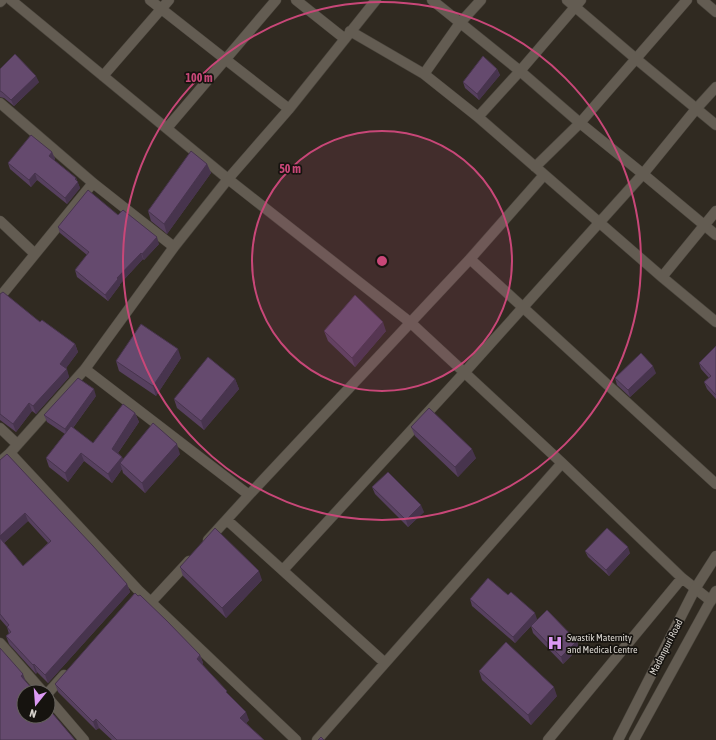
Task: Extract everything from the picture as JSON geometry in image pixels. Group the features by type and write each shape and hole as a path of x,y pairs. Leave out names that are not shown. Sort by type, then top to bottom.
{"street":[{"path":"11,0 228,179 411,324 562,463 682,578 711,601"},
{"path":"150,0 224,60 289,108"},
{"path":"103,76 168,0"},
{"path":"167,128 276,0"},
{"path":"296,0 347,35 424,74 478,118 716,322"},
{"path":"0,462 10,453 85,369 174,247 228,179 289,108 376,0"},
{"path":"432,0 520,71 580,123 716,235"},
{"path":"424,74 460,23 481,0"},
{"path":"567,0 578,4 635,58 716,125"},
{"path":"535,167 580,123 687,0"},
{"path":"702,0 716,12"},
{"path":"478,118 578,4"},
{"path":"282,570 464,373 600,222 643,174 716,87"},
{"path":"0,103 93,183 174,247"},
{"path":"151,602 249,495 411,324 544,175"},
{"path":"0,297 93,183"},
{"path":"662,277 716,211"},
{"path":"0,221 35,254"},
{"path":"470,259 716,484"},
{"path":"85,369 249,495"},
{"path":"0,428 18,444"},
{"path":"10,453 137,594 151,602 296,740"},
{"path":"322,738 562,463"},
{"path":"227,520 386,663"},
{"name":"Madanpuri Road","path":"618,740 696,589 716,556"},
{"path":"548,740 682,578"},
{"name":"Madanpuri Road","path":"634,740 716,591"},
{"path":"0,643 36,684"},
{"path":"56,684 68,670"},
{"path":"56,707 84,740"}],"building":[{"path":"15,54 36,76 11,100 0,91 0,69"},
{"path":"483,56 497,69 477,94 463,82"},
{"path":"31,135 52,152 49,156 76,178 75,179 78,182 65,198 35,173 29,180 8,163"},
{"path":"191,151 207,164 164,224 148,211"},
{"path":"88,190 118,215 123,210 157,237 117,278 118,279 105,295 75,270 89,252 58,227"},
{"path":"3,292 40,322 42,320 75,344 60,364 67,369 33,406 29,403 13,424 0,414 0,294"},
{"path":"355,295 383,322 352,358 324,331"},
{"path":"141,324 178,349 153,386 116,361"},
{"path":"716,346 716,395 704,382 711,376 699,363"},
{"path":"641,353 653,366 628,390 615,378"},
{"path":"208,357 235,379 201,421 174,399"},
{"path":"78,378 94,389 65,429 44,415"},
{"path":"123,404 135,413 112,449 122,457 108,474 81,453 65,473 46,458 71,426 93,443"},
{"path":"429,408 472,449 455,467 411,427"},
{"path":"153,423 177,444 142,483 120,463"},
{"path":"7,454 127,584 45,675 34,664 33,665 6,636 11,632 7,627 9,625 0,614 0,538 23,566 51,541 25,513 0,536 0,460"},
{"path":"388,472 421,505 406,520 372,487"},
{"path":"215,528 259,571 222,608 180,567"},
{"path":"607,528 628,547 606,570 585,551"},
{"path":"488,578 508,595 511,592 535,613 513,637 470,599"},
{"path":"135,593 138,596 140,595 200,655 197,659 246,712 240,718 264,740 117,740 96,719 93,722 55,684"},
{"path":"547,610 577,641 561,657 531,626"},
{"path":"506,642 554,687 528,715 479,671"},
{"path":"0,648 23,674 21,676 28,684 16,684 16,724 56,724 56,717 75,740 0,740"}],"place":[{"name":"Swastik Maternity and Medical Centre","path":"555,643"}]}
